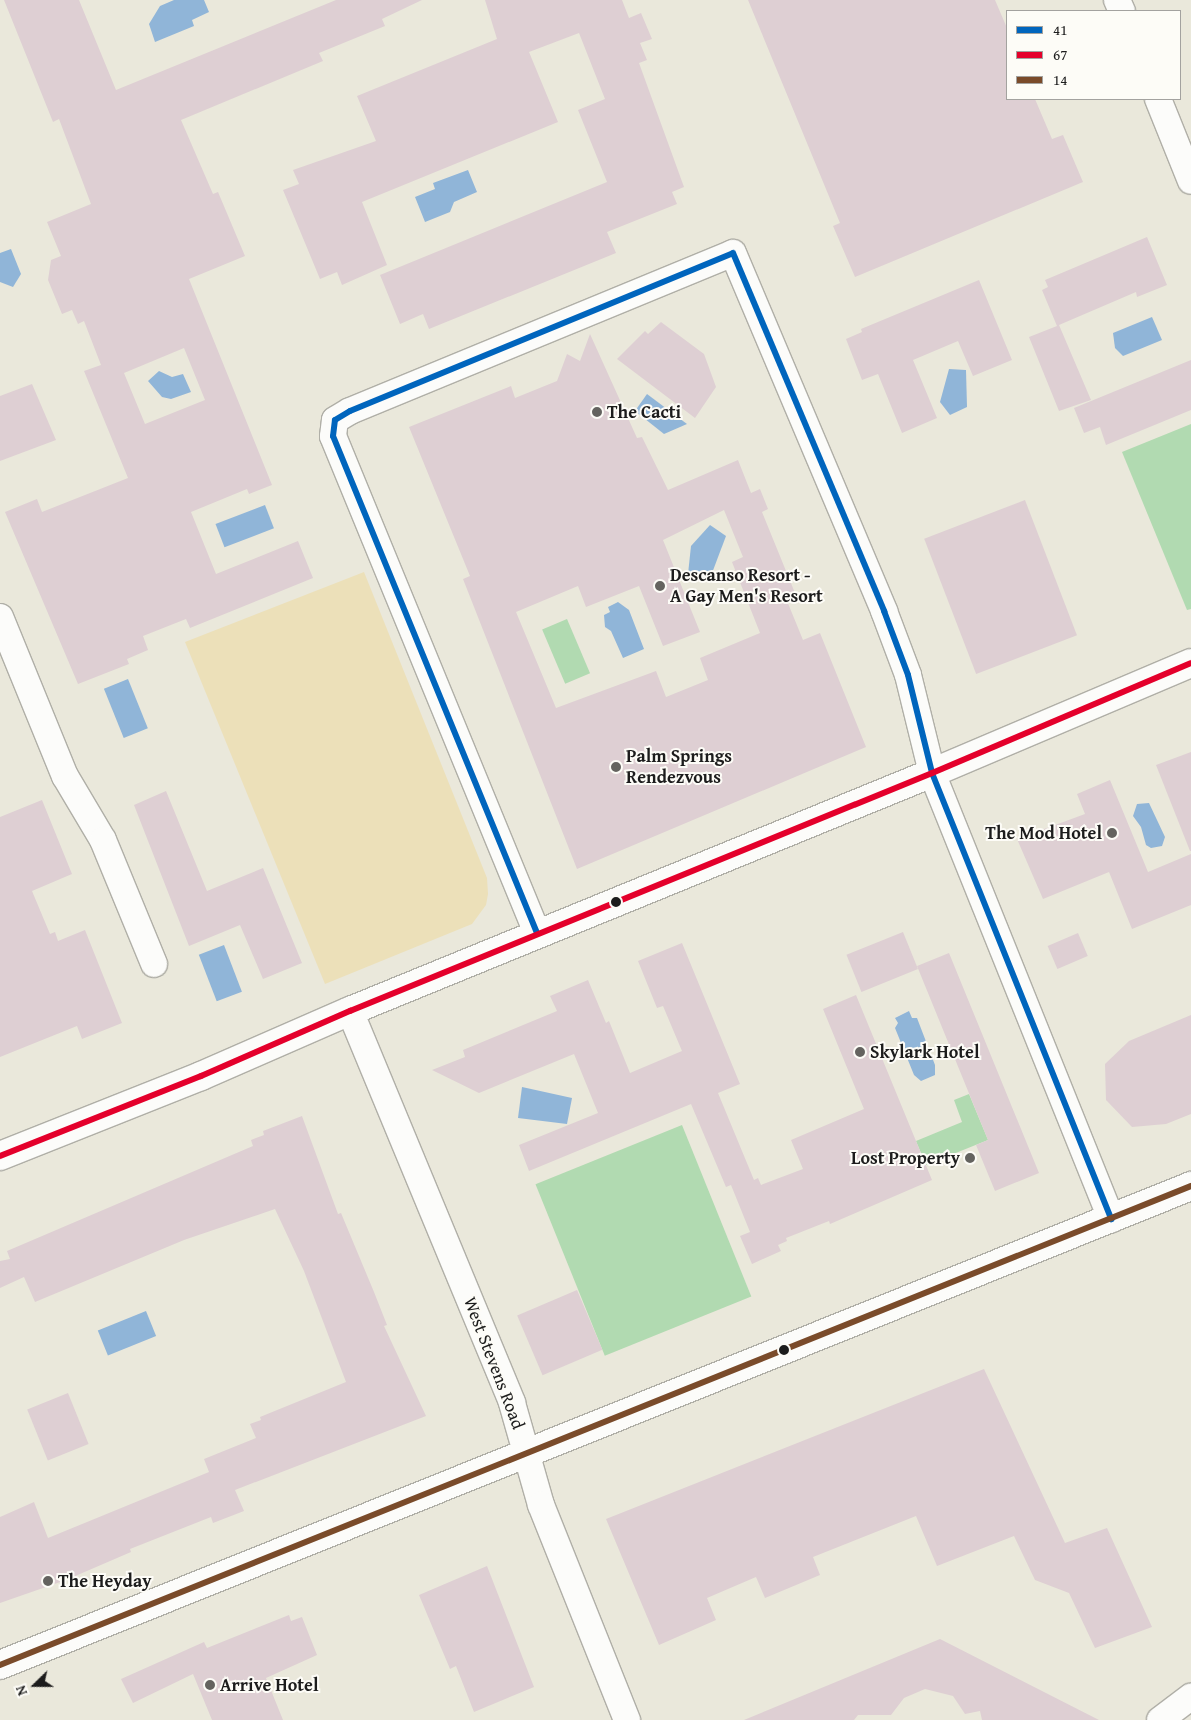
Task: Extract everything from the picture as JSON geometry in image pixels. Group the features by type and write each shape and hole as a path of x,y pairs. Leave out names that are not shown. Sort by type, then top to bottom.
{"main road":[{"path":"0,1156 202,1076 350,1011 932,773 1191,663"},
{"path":"0,1665 1191,1186"}],"street":[{"path":"1158,100 1191,181"},
{"path":"537,933 333,436 335,420 350,411 733,253 884,611 908,675 932,773 1111,1219"},
{"path":"0,617 65,776 103,840 154,964"},
{"name":"West Stevens Road","path":"350,1011 512,1403 541,1505 627,1720"},
{"path":"1160,1720 1191,1697"}],"green space":[{"path":"1191,424 1191,609 1187,610 1122,452"},
{"path":"567,619 590,673 565,684 542,630"},
{"path":"969,1094 988,1140 926,1165 916,1141 962,1122 954,1100"},
{"path":"682,1125 751,1297 605,1356 536,1184"}],"sand":[{"path":"364,572 487,878 488,894 486,905 472,924 325,984 185,642"}],"water":[{"path":"174,0 204,0 209,12 192,20 194,26 155,42 149,24 160,6"},
{"path":"468,170 477,192 454,202 450,212 425,222 415,197 435,189 433,183"},
{"path":"11,249 21,274 13,287 0,282 0,253"},
{"path":"1152,317 1162,340 1123,356 1115,348 1113,333"},
{"path":"949,369 966,370 967,407 950,415 940,402"},
{"path":"159,371 172,377 183,374 191,392 171,399 162,397 148,381"},
{"path":"647,394 687,424 664,434 635,411"},
{"path":"265,505 274,528 224,547 216,524"},
{"path":"710,525 726,536 709,581 688,574 691,546"},
{"path":"618,602 629,610 644,649 623,658 611,631 605,627 604,615 610,612 608,607"},
{"path":"128,679 148,728 124,738 104,689"},
{"path":"1149,803 1165,837 1162,846 1151,848 1146,845 1141,827 1133,816 1137,804"},
{"path":"224,945 242,992 217,1001 199,955"},
{"path":"909,1011 912,1018 917,1018 935,1065 935,1075 921,1081 914,1075 895,1028 898,1023 895,1018"},
{"path":"522,1087 572,1098 567,1124 518,1118"},
{"path":"146,1311 156,1336 108,1356 98,1330"}],"building":[{"path":"4,0 79,0 116,90 336,0 422,0 382,19 385,26 319,53 323,61 181,120 213,194 218,192 245,256 189,279 272,485 249,494 247,489 191,512 216,574 298,541 313,578 190,628 186,619 143,636 148,650 127,659 129,664 78,684 5,512 37,499 42,512 128,478 84,371 101,365 84,321 78,324 72,310 62,314 48,280 51,260 61,256 47,222 91,204 59,119 53,122","holes":["184,348 205,400 145,424 124,373"]},
{"path":"485,0 622,0 629,18 641,13 652,39 640,43 647,60 639,63 684,187 672,192 677,204 607,232 616,253 429,329 423,314 400,324 380,275 607,182 578,110 605,99 579,33 529,52 558,122 362,202 387,265 342,285 337,272 320,279 283,190 299,184 293,170 376,141 357,96 497,39"},
{"path":"748,0 995,0 1006,26 1006,100 1035,100 1052,139 1063,135 1083,182 855,277 833,226 840,223"},
{"path":"1147,237 1167,285 1137,297 1136,292 1059,325 1091,400 1059,411 1029,337 1057,326 1042,290 1048,287 1045,280"},
{"path":"979,280 1012,360 973,376 958,341 913,360 937,418 902,433 878,374 862,380 846,339 862,332 861,329"},
{"path":"661,322 704,354 716,387 695,418 617,359 645,331 648,334"},
{"path":"590,334 637,438 642,437 668,490 738,460 751,493 760,489 768,509 762,512 795,593 785,596 803,640 820,633 866,747 577,869 463,579 470,576 409,427 511,386 515,398 557,381 567,354 580,361","holes":["724,510 743,557 732,562 760,633 700,658 708,680 666,697 656,671 556,708 516,612 578,586 586,607 639,586 663,646 700,632 663,540"]},
{"path":"1191,360 1191,410 1106,445 1100,427 1084,433 1074,408"},
{"path":"32,384 56,440 0,461 0,396"},
{"path":"1025,500 1077,635 976,674 924,539"},
{"path":"1191,752 1191,851 1190,851 1156,765"},
{"path":"1110,780 1148,872 1191,854 1191,905 1132,929 1109,872 1043,899 1017,839 1085,814 1077,794"},
{"path":"166,791 207,891 263,868 302,963 263,979 240,925 189,946 134,805"},
{"path":"42,800 72,874 32,891 50,934 55,932 58,941 85,930 122,1023 82,1039 77,1026 0,1057 0,817"},
{"name":"Skylark Hotel","path":"903,932 918,969 861,992 846,955"},
{"path":"1078,933 1088,956 1057,969 1048,946"},
{"path":"682,943 740,1084 718,1093 754,1180 758,1178 761,1185 803,1169 791,1140 864,1109 823,1009 856,995 932,1180 830,1224 829,1221 786,1238 787,1241 778,1245 781,1251 752,1264 740,1236 750,1232 731,1185 726,1187 691,1104 529,1171 519,1145 598,1113 574,1054 479,1093 432,1070 465,1057 463,1050 557,1011 550,996 588,980 606,1023 609,1021 630,1073 682,1051 663,1006 657,1008 638,961"},
{"path":"949,953 1039,1173 995,1191 976,1145 988,1140 917,966"},
{"path":"1191,1015 1191,1114 1166,1124 1132,1127 1106,1100 1105,1064 1129,1041"},
{"path":"302,1116 338,1214 341,1213 387,1325 384,1326 426,1416 235,1490 244,1511 213,1523 211,1517 130,1549 131,1552 66,1580 0,1603 0,1517 34,1502 48,1538 209,1472 204,1459 256,1438 250,1424 261,1420 260,1417 346,1382 304,1271 275,1209 184,1240 35,1302 24,1277 0,1288 0,1261 10,1259 7,1251 253,1146 251,1140 264,1135 263,1131"},
{"path":"577,1290 602,1350 543,1375 517,1315"},
{"path":"984,1369 1065,1543 1107,1528 1152,1627 1095,1648 1069,1593 1035,1580 1014,1536 937,1566 916,1516 813,1557 820,1575 765,1598 756,1577 707,1598 716,1620 659,1645 606,1519"},
{"path":"68,1393 89,1444 48,1460 27,1409"},
{"path":"487,1566 534,1687 474,1712 456,1666 450,1669 419,1595"},
{"path":"289,1615 291,1621 302,1617 317,1655 266,1678 283,1720 212,1720 193,1674 133,1703 121,1679 204,1642 207,1648"},
{"path":"940,1639 1099,1720 982,1720 980,1711 965,1714 953,1696 925,1689 904,1698 891,1715 858,1715 854,1720 744,1720"}],"transit line":[{"name":"41","path":"537,933 333,436 335,420 350,411 733,253 884,611 908,675 932,773 1111,1219"},
{"name":"67","path":"0,1156 201,1076 350,1011 932,773 1191,663"},
{"name":"14","path":"0,1665 1191,1186"}],"place":[{"name":"The Cacti","path":"597,412"},
{"name":"Descanso Resort - A Gay Men's Resort","path":"660,586"},
{"name":"Palm Springs Rendezvous","path":"616,767"},
{"name":"The Mod Hotel","path":"1112,833"},
{"name":"Skylark Hotel","path":"860,1052"},
{"name":"Lost Property","path":"970,1158"},
{"name":"The Heyday","path":"48,1581"},
{"name":"Arrive Hotel","path":"210,1685"}]}
